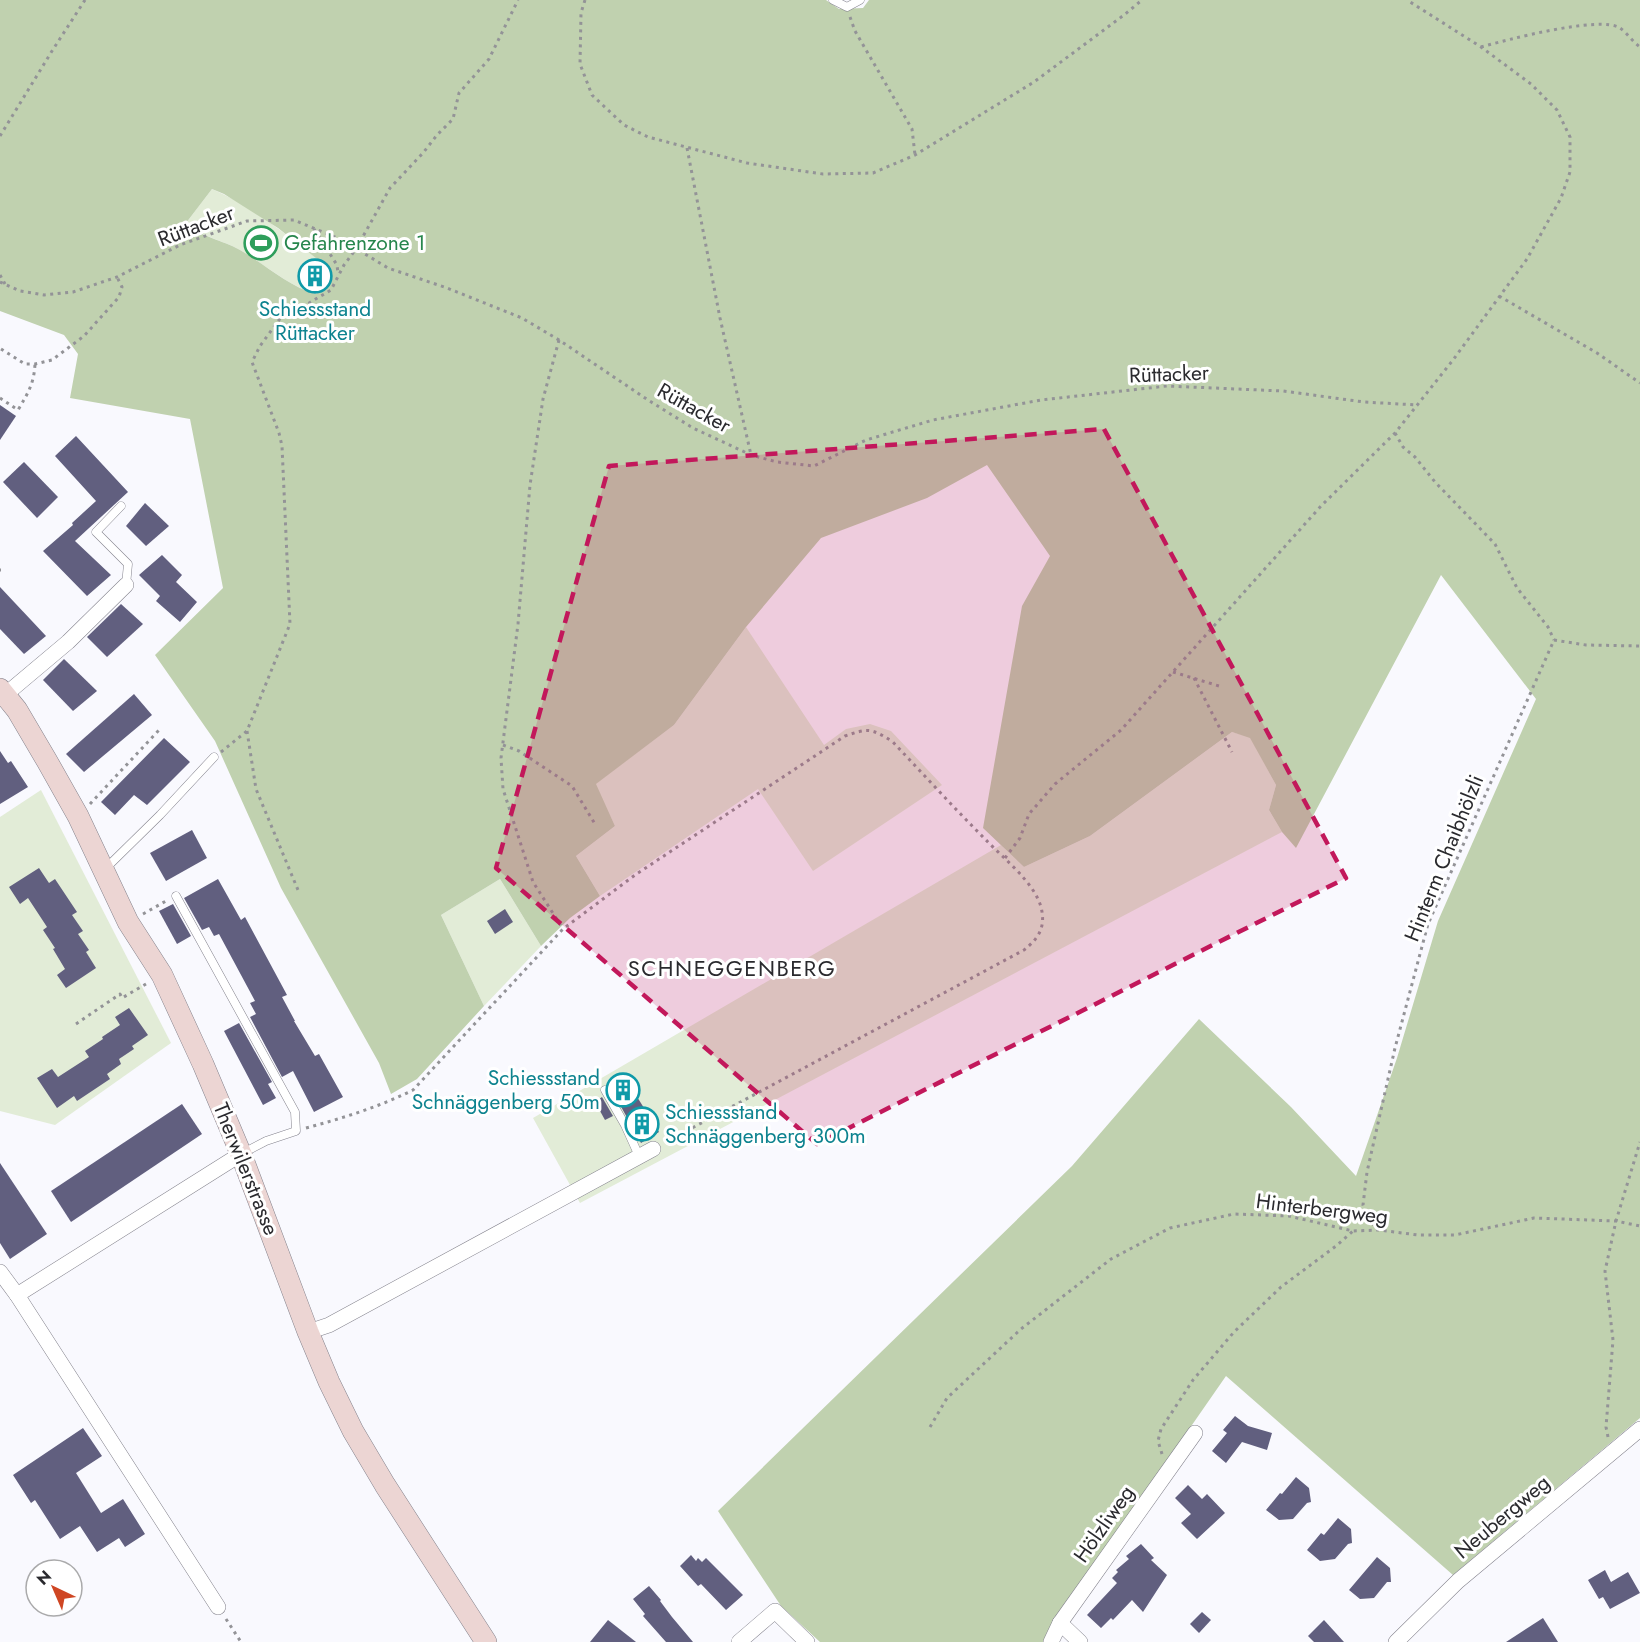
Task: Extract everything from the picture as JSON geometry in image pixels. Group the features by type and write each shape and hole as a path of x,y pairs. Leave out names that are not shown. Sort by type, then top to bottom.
{"main road":[{"name":"Therwilerstrasse","path":"2,692 17,710 78,816 128,922 162,975 241,1154 308,1332 353,1431 486,1642"}],"street":[{"name":"Therwilerstrasse","path":"2,692 68,642 126,585"},
{"path":"308,1332 329,1325 653,1149"},
{"path":"17,1294 241,1154"},
{"path":"0,1272 17,1294 219,1607"},
{"name":"Neubergweg","path":"1396,1642 1458,1581 1640,1429"},
{"name":"Hölzliweg","path":"1051,1642 1060,1623 1195,1433"},
{"path":"739,1642 775,1611 807,1642"},
{"path":"1060,1623 1080,1642"}],"lane":[{"path":"833,0 847,7 860,0"},
{"path":"121,506 96,532 128,564 126,585"},
{"path":"103,871 214,757"},
{"path":"176,896 295,1112 296,1131 266,1141 241,1154"},
{"path":"605,1090 639,1156"}],"path":[{"path":"0,136 85,0"},
{"path":"214,757 247,731 290,624 282,446 252,362 260,346 287,309 303,306 331,290 390,188 453,119 459,93 489,59 518,0"},
{"path":"585,0 581,12 580,64 591,95 624,125 648,137 747,163 823,174 873,173 915,155 1034,82 1142,0"},
{"path":"1005,858 1020,838 1029,814 1055,784 1121,730 1321,506 1395,433 1527,259 1561,198 1570,171 1570,137 1557,110 1531,84 1481,47 1407,0"},
{"path":"847,7 855,31 912,129 915,155"},
{"path":"1481,47 1519,37 1600,23 1619,27 1640,47"},
{"path":"687,147 720,318 751,455"},
{"name":"Rüttacker","path":"0,282 20,291 44,295 73,292 117,277 180,244 247,222 294,220 342,240 388,268 447,288 522,318 693,428 751,455 777,462 814,466 866,440 933,420 1041,399 1167,386 1283,390 1364,402 1418,405"},
{"path":"313,228 337,265 339,275"},
{"path":"0,275 6,285"},
{"path":"1,350 25,364 52,360 84,336 119,297 122,286 117,277"},
{"path":"1499,296 1597,353 1640,383"},
{"path":"559,340 543,399 530,485 518,624 501,758 502,789 533,882 563,929"},
{"path":"0,398 18,410 34,379 35,364"},
{"path":"1395,433 1403,447 1415,457 1468,518 1495,544 1517,588 1548,627 1554,640 1586,645 1640,646"},
{"name":"Hinterm Chaibhölzli","path":"1379,1230 1368,1218 1363,1205 1367,1172 1395,1048 1428,924 1554,640"},
{"path":"1173,672 1219,686"},
{"path":"1194,678 1232,752"},
{"path":"296,1131 352,1115 413,1090 563,929 635,875 845,736 864,729 878,732 892,741 1030,887 1040,904 1043,918 1041,930 1035,941 1024,950 653,1149"},
{"path":"78,816 159,730"},
{"path":"247,731 256,789 298,891"},
{"path":"503,745 519,751 572,786 595,824"},
{"path":"128,922 176,896"},
{"path":"76,1024 120,994 122,998 162,975"},
{"path":"1610,1453 1606,1427 1613,1340 1605,1271 1616,1221 1640,1142"},
{"name":"Hinterbergweg","path":"930,1427 947,1398 1021,1329 1111,1259 1170,1228 1234,1214 1289,1216 1353,1231 1379,1230 1418,1235 1455,1236 1534,1218 1616,1221 1640,1226"},
{"path":"1167,1473 1158,1441 1161,1429 1193,1380 1234,1332 1281,1287 1353,1231"},
{"path":"219,1607 241,1642"}],"highlighted area":[{"path":"1104,429 1346,878 817,1144 496,868 609,466"}],"green space":[{"path":"0,0 826,0 839,9 863,8 869,0 1640,0 1640,1418 1453,1575 1226,1376 1058,1618 1046,1642 820,1642 781,1606 718,1511 1072,1166 1199,1019 1291,1107 1356,1176 1397,1058 1438,921 1536,699 1441,575 1296,848 1282,832 1269,810 1276,785 1250,738 1232,732 1090,836 1024,867 983,828 1022,606 1050,556 987,465 927,498 821,538 746,627 674,725 596,784 615,826 576,856 600,896 570,918 541,946 500,879 441,915 484,1006 417,1079 391,1094 379,1063 281,888 215,741 155,655 223,588 190,419 70,398 78,354 64,335 0,311","holes":["212,189 224,194 278,228 331,270 329,280 316,294 296,286 240,250 198,232 186,223"]},
{"path":"212,189 259,215 332,270 329,280 316,294 287,281 240,250 192,228 186,223"},
{"path":"746,627 824,745 846,729 870,724 891,731 942,785 813,871 758,789 600,896 576,856 615,826 595,784 674,725"},
{"path":"1232,732 1250,737 1276,785 1269,810 1282,832 580,1203 533,1118 1001,845 1024,867 1090,836"},
{"path":"41,790 171,1043 55,1125 0,1111 0,817"},
{"path":"500,879 541,946 484,1006 441,915"}],"building":[{"path":"0,405 16,416 0,440"},
{"path":"76,436 128,492 75,541 111,575 87,596 43,551 96,501 55,456"},
{"path":"24,462 58,497 37,518 3,482"},
{"path":"145,503 169,526 146,546 126,526"},
{"path":"162,555 182,575 176,582 197,602 180,622 156,601 160,596 139,575"},
{"path":"0,587 46,636 24,654 0,629"},
{"path":"121,604 143,624 107,657 87,637"},
{"path":"64,659 97,691 73,711 43,680"},
{"path":"134,694 152,715 84,772 66,754"},
{"path":"164,738 190,762 147,805 134,795 115,815 101,802"},
{"path":"0,751 8,763 11,761 28,787 0,804"},
{"path":"192,830 207,858 166,881 150,853"},
{"path":"39,868 49,883 55,879 77,912 72,915 83,931 78,934 89,950 86,952 96,968 66,988 57,975 65,969 43,930 47,927 28,898 20,904 9,887"},
{"path":"218,879 241,920 245,917 287,995 282,997 294,1021 315,1056 319,1054 343,1097 314,1112 293,1071 282,1077 250,1017 256,1014 250,1003 255,1001 219,934 214,936 209,927 202,930 184,898"},
{"path":"173,904 191,936 177,944 159,911"},
{"path":"505,909 513,922 495,934 487,921"},
{"path":"129,1008 148,1035 132,1046 134,1049 119,1059 121,1064 107,1074 110,1079 77,1101 74,1096 57,1108 37,1078 52,1069 58,1077 89,1057 85,1051 120,1025 115,1017"},
{"path":"239,1023 272,1082 268,1084 276,1098 263,1105 224,1031"},
{"path":"624,1076 659,1132 641,1143 613,1092 615,1090 611,1083"},
{"path":"602,1097 613,1116 605,1120 595,1102"},
{"path":"182,1104 202,1134 71,1222 51,1191"},
{"path":"0,1163 47,1234 10,1259 0,1243"},
{"path":"1235,1416 1248,1426 1272,1433 1267,1450 1242,1442 1226,1463 1212,1451 1227,1433 1223,1430"},
{"path":"83,1428 102,1456 76,1473 101,1513 123,1499 145,1534 125,1547 119,1538 97,1552 80,1526 60,1539 35,1500 31,1503 13,1475"},
{"path":"1296,1477 1309,1488 1311,1502 1307,1503 1293,1519 1279,1520 1266,1510"},
{"path":"1188,1485 1202,1499 1207,1494 1225,1513 1197,1539 1181,1523 1191,1514 1175,1498"},
{"path":"1338,1518 1351,1529 1352,1543 1348,1544 1335,1559 1320,1561 1307,1550"},
{"path":"1141,1544 1154,1558 1151,1560 1167,1575 1143,1612 1132,1600 1113,1620 1111,1618 1101,1628 1087,1615 1117,1583 1112,1578 1118,1572 1116,1570 1129,1559 1126,1556"},
{"path":"691,1555 696,1561 698,1558 702,1562 706,1558 743,1595 726,1610 701,1584 698,1586 680,1566"},
{"path":"1377,1557 1390,1568 1391,1582 1387,1582 1374,1598 1360,1599 1349,1590"},
{"path":"1605,1570 1611,1582 1628,1572 1640,1593 1610,1609 1603,1597 1599,1599 1588,1580"},
{"path":"649,1586 693,1642 666,1642 643,1616 645,1614 633,1599"},
{"path":"1202,1612 1211,1620 1199,1633 1190,1624"},
{"path":"1543,1618 1558,1642 1506,1642"},
{"path":"608,1620 636,1642 590,1642"},
{"path":"1324,1620 1344,1642 1314,1642 1308,1636"}],"place":[{"name":"Gefahrenzone 1","path":"261,243"},
{"name":"Schiessstand Rüttacker","path":"315,276"},
{"name":"Schiessstand Schnäggenberg 50m","path":"623,1090"},
{"name":"Schiessstand Schnäggenberg 300m","path":"642,1124"}],"district":[{"name":"SCHNEGGENBERG","path":"732,968"}]}
